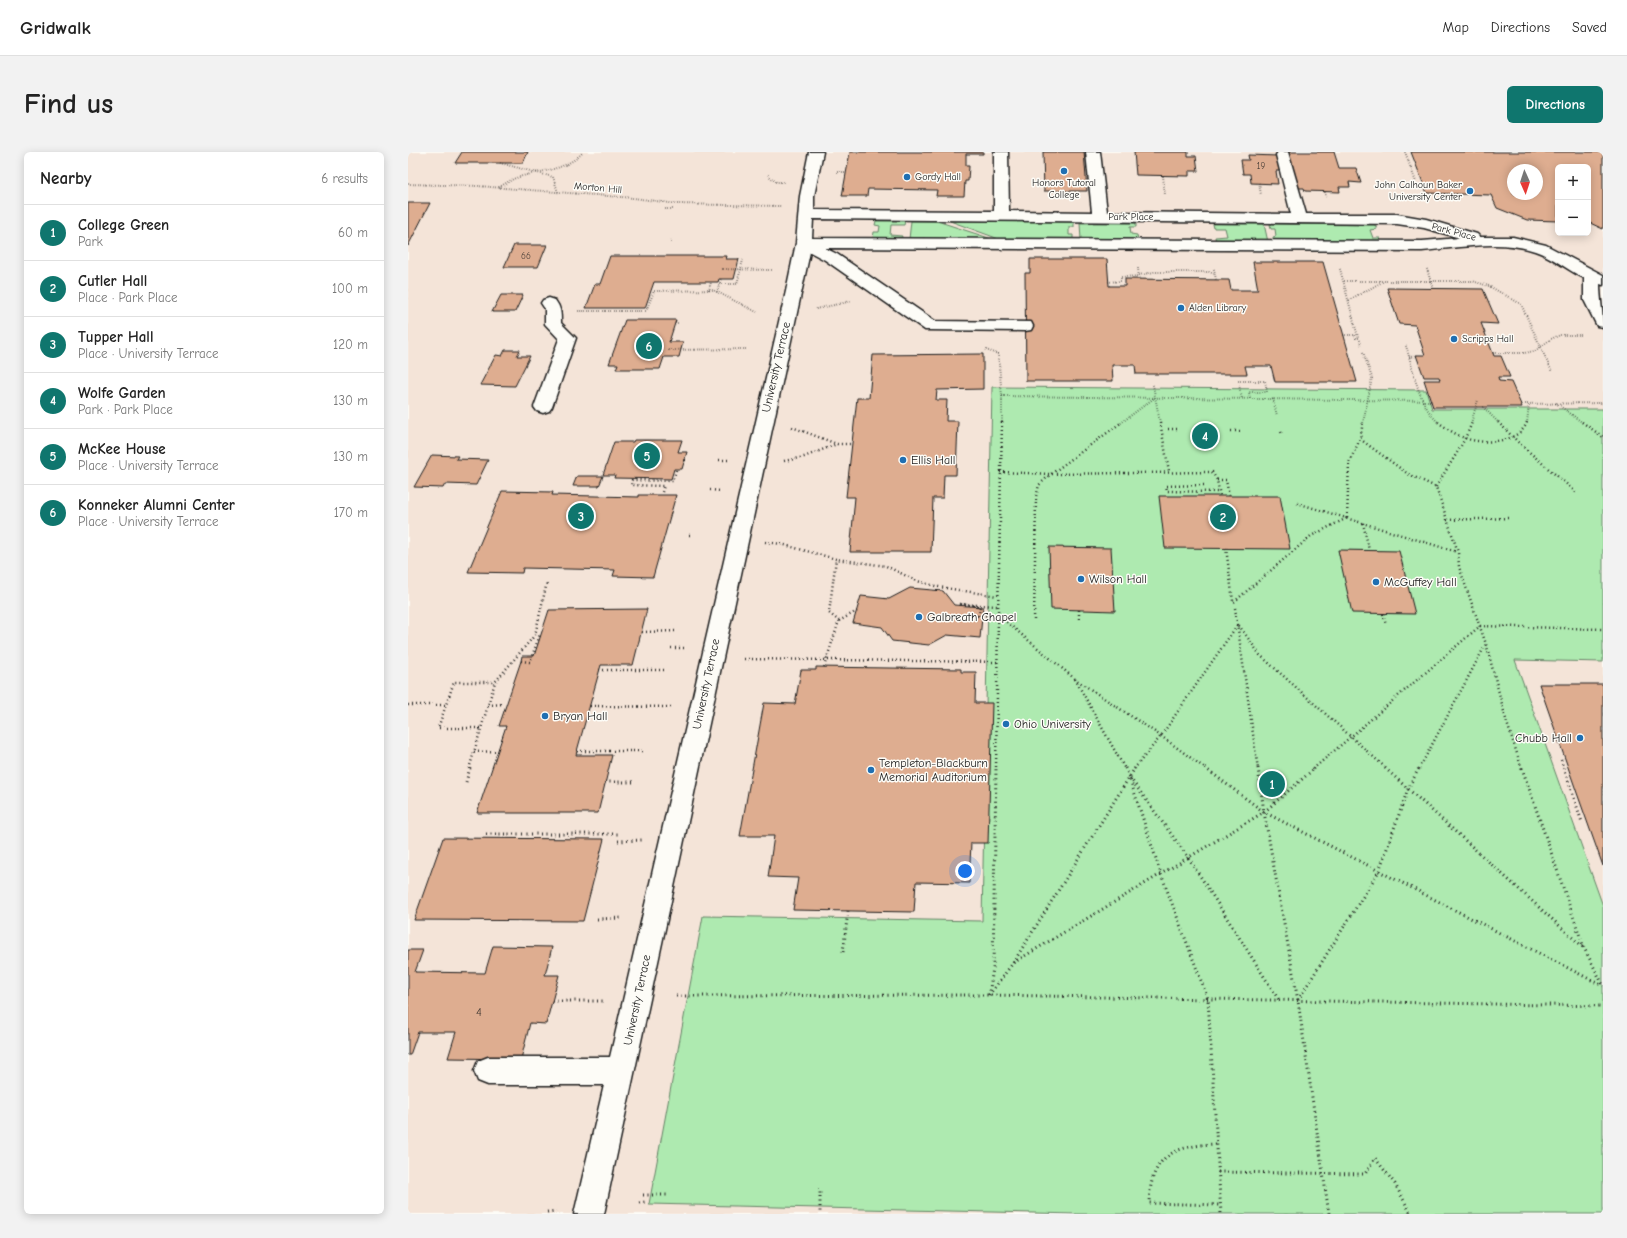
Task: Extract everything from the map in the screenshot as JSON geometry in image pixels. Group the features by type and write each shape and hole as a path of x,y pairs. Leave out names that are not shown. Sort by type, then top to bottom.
{"street":[{"name":"University Terrace","path":"589,1214 622,1071 655,911 804,243 805,214 816,152"},
{"path":"1001,152 1002,216"},
{"path":"1093,152 1100,217"},
{"path":"1283,155 1300,218"},
{"name":"Park Place","path":"805,214 1397,219 1426,224 1489,242"},
{"name":"Park Place","path":"804,243 1422,246 1489,242"},
{"path":"1489,242 1514,242 1541,248 1598,278 1592,300 1603,322"},
{"path":"804,243 831,257 931,326 1025,326"},
{"path":"543,407 568,338 553,324 553,309 549,303"},
{"path":"488,1071 622,1071"}],"path":[{"path":"499,188 515,178 563,166 580,158 583,152"},
{"path":"1405,152 1416,182"},
{"path":"500,163 553,177 558,192"},
{"path":"840,172 846,172"},
{"path":"768,175 776,182 785,182"},
{"name":"Morton Hill","path":"408,184 558,192 634,198 677,204 786,206"},
{"path":"665,209 673,209"},
{"path":"671,243 672,239"},
{"path":"719,284 737,284 743,260"},
{"path":"721,269 767,270"},
{"path":"1108,282 1121,281 1121,277 1139,276 1154,272 1209,272 1215,273 1216,280"},
{"path":"1341,273 1361,345"},
{"path":"1429,274 1433,289"},
{"path":"717,292 720,279"},
{"path":"725,284 727,279"},
{"path":"1344,281 1431,281 1481,283 1521,304 1552,372"},
{"path":"1349,300 1384,281"},
{"path":"709,290 711,282"},
{"path":"650,291 709,290 717,292 757,312"},
{"path":"549,303 569,307 576,311 646,311 654,291"},
{"path":"818,309 858,299"},
{"path":"1343,335 1355,335 1356,338 1359,338"},
{"path":"1494,353 1524,353 1535,351 1550,339 1560,335 1586,335"},
{"path":"1406,346 1423,401 1434,418 1466,438 1489,442 1513,438 1524,430 1529,415 1529,404"},
{"path":"668,350 746,349"},
{"path":"984,349 998,354 1002,396 997,596 998,662 993,968 989,995"},
{"path":"1347,518 1349,463 1360,439 1372,378 1363,352"},
{"path":"1409,357 1416,356"},
{"path":"1238,381 1265,381 1267,392 1249,392 1250,399"},
{"path":"1153,385 1169,472"},
{"path":"1239,385 1242,399"},
{"path":"1002,396 1431,401"},
{"path":"1034,620 1036,497 1039,485 1051,474 1155,398"},
{"path":"1273,399 1277,416"},
{"path":"1436,487 1466,438 1478,400"},
{"path":"1520,404 1555,402 1603,403"},
{"path":"1555,402 1603,437"},
{"path":"1483,407 1513,438 1578,494"},
{"path":"791,426 837,444 852,444"},
{"path":"1168,429 1178,429"},
{"path":"1231,431 1240,431"},
{"path":"1360,439 1408,474 1436,487 1458,552 1459,567 1486,644 1507,723 1584,948 1603,986"},
{"path":"783,461 796,460 811,456 837,444"},
{"path":"662,492 664,486 631,485 632,480 673,481 676,470"},
{"path":"1000,472 1051,474 1212,472 1217,480 1220,496"},
{"path":"1217,480 1226,480 1229,496"},
{"path":"1204,485 1166,486 1167,491 1219,492"},
{"path":"1297,502 1458,552"},
{"path":"1226,548 1234,602 1311,536 1347,518"},
{"path":"1447,520 1510,518"},
{"path":"1363,523 1369,550"},
{"path":"769,542 836,559 886,566 917,580 939,587 997,596"},
{"path":"836,559 829,613 839,621"},
{"path":"466,782 480,728 495,682 535,635 547,582"},
{"path":"998,606 959,604 980,606 978,616 998,615 1075,679 1161,736 1264,812 1603,986"},
{"path":"1235,608 1264,812 1298,1000 1328,1214"},
{"path":"1079,610 1079,621"},
{"path":"824,667 839,621 857,611"},
{"path":"1383,614 1386,625"},
{"path":"989,995 1013,963 1128,776 1161,736 1238,624"},
{"path":"1238,624 1260,655 1584,948"},
{"path":"1013,963 1264,812 1480,626 1603,629"},
{"path":"642,632 676,631"},
{"path":"521,661 530,662 540,634 535,635"},
{"path":"1298,1000 1379,871 1408,789 1486,644"},
{"path":"671,648 686,648"},
{"path":"744,659 998,662"},
{"path":"599,670 664,670"},
{"path":"1075,679 1128,776 1188,857 1279,1000"},
{"path":"480,728 438,728 454,682 495,682"},
{"path":"488,704 503,704"},
{"path":"408,705 446,705"},
{"path":"590,706 670,707"},
{"path":"474,752 498,751"},
{"path":"577,751 642,751"},
{"path":"1561,760 1582,822"},
{"path":"1128,776 1161,874 1208,999 1221,1214"},
{"path":"605,782 634,782"},
{"path":"486,834 620,834"},
{"path":"618,841 644,840"},
{"path":"843,952 848,911"},
{"path":"597,919 617,918"},
{"path":"676,996 989,995 1603,1006"},
{"path":"552,1001 602,1001"},
{"path":"1216,1144 1198,1144 1179,1149 1166,1156 1153,1171 1148,1187 1149,1202 1220,1205"},
{"path":"1218,1172 1365,1174 1375,1158 1391,1177 1411,1214"},
{"path":"820,1188 820,1214"},
{"path":"643,1195 667,1196"},
{"path":"639,1203 645,1202"},
{"path":"548,1212 556,1211"}],"shaded area":[{"name":"Ohio University","path":"408,152 1603,152 1603,1214 408,1214"}],"green space":[{"path":"876,221 905,221 904,225 891,225 890,235 902,236 901,239 873,238 874,232 879,232 880,226 875,225"},
{"path":"911,221 937,221 992,239 909,239"},
{"path":"950,221 1074,222 1074,227 1069,227 1069,235 1073,235 1073,240 999,239"},
{"path":"1080,223 1136,223 1136,227 1130,227 1131,234 1137,235 1138,240 1081,240"},
{"path":"1213,224 1264,224 1268,242 1216,242 1215,237 1227,236 1225,228 1214,228"},
{"path":"1270,224 1375,225 1377,229 1370,230 1373,238 1380,238 1381,242 1274,242 1273,237 1276,236 1275,229 1271,229"},
{"path":"992,387 1426,390 1432,409 1603,409 1603,662 1515,660 1603,906 1603,1214 1077,1214 649,1204 703,916 982,921"}],"building":[{"path":"462,152 528,152 523,163 455,163"},
{"name":"Gordy Hall","path":"850,152 983,152 983,154 966,154 966,166 969,166 968,181 965,181 964,196 936,196 937,190 868,189 867,196 842,196"},
{"name":"Honors Tutoral College","path":"1043,152 1084,152 1087,191 1044,191"},
{"path":"1134,152 1188,152 1188,156 1196,156 1198,171 1189,171 1189,176 1136,175"},
{"path":"1288,152 1334,152 1339,168 1356,168 1361,183 1349,182 1350,187 1339,187 1340,192 1305,191 1304,188 1297,188"},
{"name":"John Calhoun Baker University Center","path":"1411,152 1603,152 1603,229 1591,223 1591,164 1555,164 1555,221 1527,220 1497,208 1491,195 1427,193"},
{"path":"1248,155 1278,156 1282,171 1276,171 1278,184 1251,183 1250,174 1243,174 1241,160 1249,160"},
{"path":"408,203 430,203 408,246"},
{"path":"514,245 547,245 538,267 504,267"},
{"path":"610,256 727,256 726,259 739,259 734,279 719,279 718,282 654,282 645,308 586,308 595,284 600,284"},
{"name":"Alden Library","path":"1030,259 1107,259 1109,286 1125,286 1125,279 1229,280 1231,290 1258,290 1253,262 1323,262 1357,382 1275,382 1271,366 1245,366 1247,374 1136,374 1135,365 1112,365 1113,381 1026,381 1025,273 1030,273"},
{"name":"Scripps Hall","path":"1387,288 1483,289 1498,324 1481,323 1494,356 1501,356 1510,377 1498,377 1499,381 1511,382 1522,407 1433,407 1424,380 1440,380 1439,377 1424,377 1416,355 1425,355 1415,325 1399,324"},
{"path":"501,295 523,295 515,312 492,312"},
{"path":"625,320 676,320 669,342 683,342 679,357 664,357 660,369 616,369 618,364 609,364"},
{"path":"505,350 520,350 517,356 530,356 515,386 480,385 496,355 502,356"},
{"name":"Ellis Hall","path":"983,354 983,389 937,390 936,400 947,400 946,421 958,421 956,475 944,475 943,498 933,498 931,552 850,552 855,497 846,497 857,398 869,398 873,355"},
{"path":"634,440 682,440 678,452 687,452 682,469 674,469 671,479 614,478 615,475 603,475 614,442 633,442"},
{"path":"432,455 458,456 456,459 488,460 476,485 445,484 443,488 414,487"},
{"path":"577,476 603,476 599,486 573,486"},
{"path":"502,491 553,492 552,495 639,497 639,495 676,495 653,577 613,576 615,570 523,568 522,573 468,572"},
{"path":"1159,496 1280,496 1290,549 1165,548"},
{"name":"Wilson Hall","path":"1049,547 1111,548 1115,611 1051,609"},
{"name":"McGuffey Hall","path":"1338,550 1399,551 1415,614 1352,613"},
{"name":"Galbreath Chapel","path":"910,588 943,591 954,605 983,607 980,638 947,635 929,645 892,641 882,627 853,623 861,596 889,599"},
{"name":"Bryan Hall","path":"647,609 633,665 601,665 576,755 612,755 598,813 477,813 506,726 499,726 522,656 534,656 549,610"},
{"name":"Templeton-Blackburn Memorial Auditorium","path":"816,667 961,669 961,672 976,672 975,703 992,703 988,843 971,843 969,883 916,882 914,912 793,910 798,878 768,877 774,836 740,836 764,703 795,704 801,670 816,670"},
{"name":"Chubb Hall","path":"1539,684 1603,684 1603,866 1577,793"},
{"path":"443,838 604,839 583,921 414,920"},
{"path":"493,946 552,947 545,975 559,975 546,1024 530,1023 521,1059 448,1058 456,1032 418,1032 410,1055 408,1055 408,950 423,950 415,972 485,973"}],"place":[{"name":"Honors Tutoral College","path":"1064,171"},
{"name":"Gordy Hall","path":"907,177"},
{"name":"John Calhoun Baker University Center","path":"1470,191"},
{"name":"Alden Library","path":"1181,308"},
{"name":"Scripps Hall","path":"1454,339"},
{"name":"Konneker Alumni Center","path":"649,346"},
{"name":"Wolfe Garden","path":"1205,436"},
{"name":"McKee House","path":"647,456"},
{"name":"Ellis Hall","path":"903,460"},
{"name":"Tupper Hall","path":"581,516"},
{"name":"Cutler Hall","path":"1223,517"},
{"name":"Wilson Hall","path":"1081,579"},
{"name":"McGuffey Hall","path":"1376,582"},
{"name":"Galbreath Chapel","path":"919,617"},
{"name":"Bryan Hall","path":"545,716"},
{"name":"Ohio University","path":"1006,724"},
{"name":"Chubb Hall","path":"1580,738"},
{"name":"Templeton-Blackburn Memorial Auditorium","path":"871,770"},
{"name":"College Green","path":"1272,784"}]}
